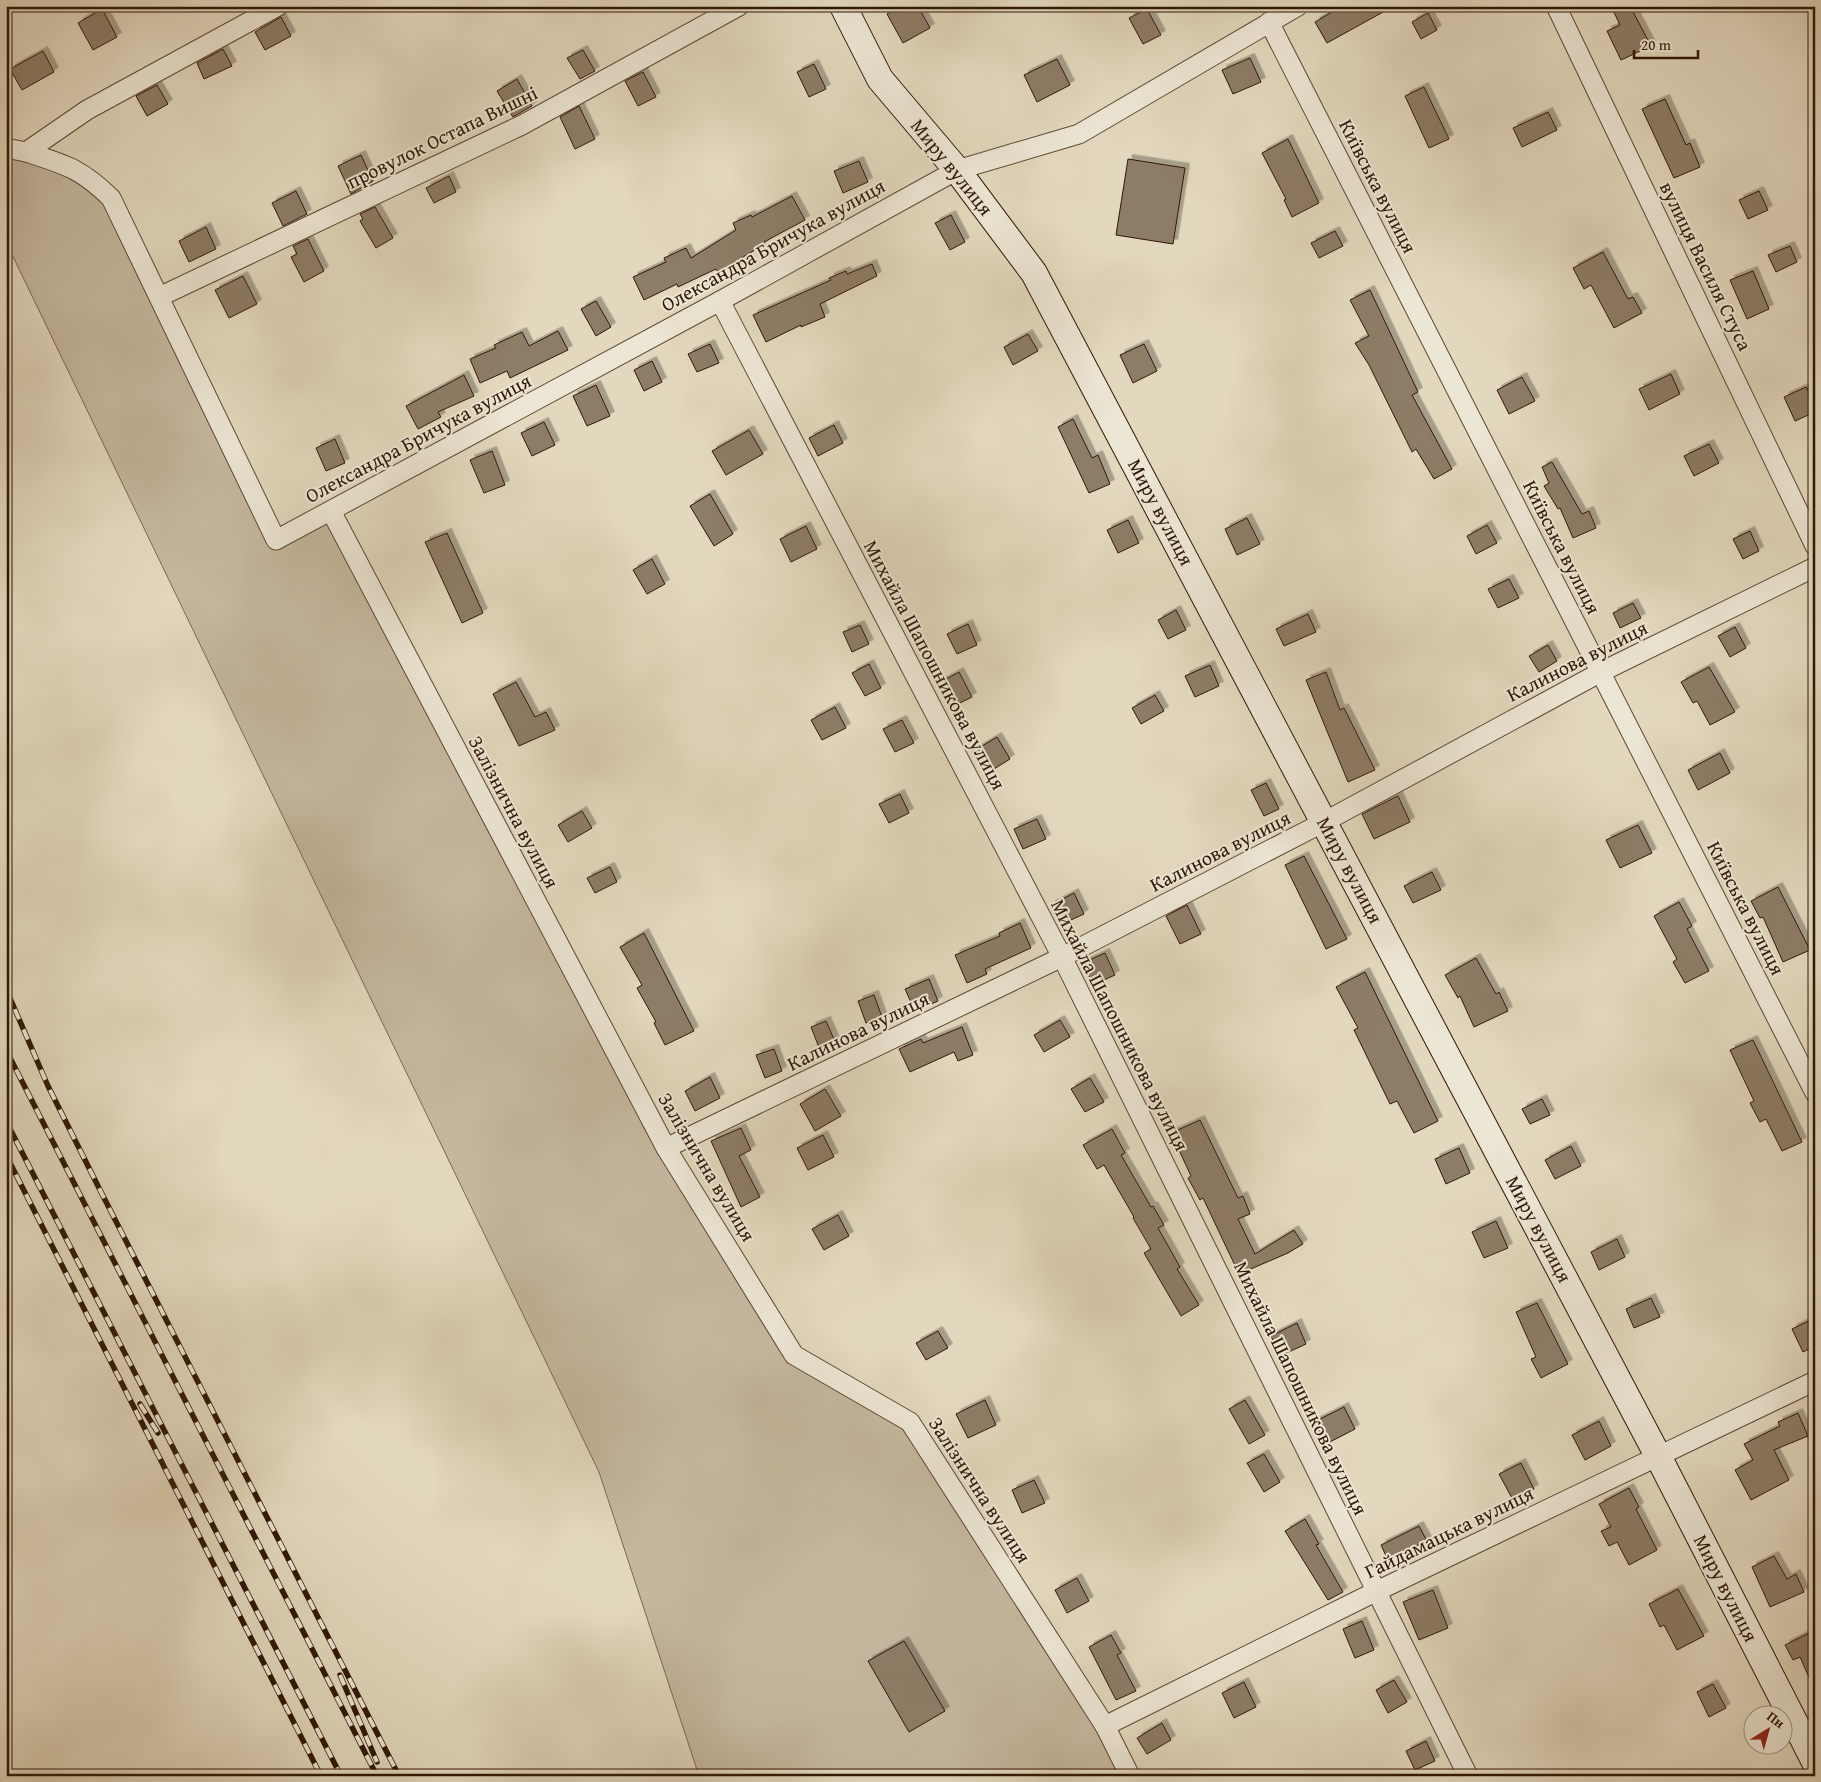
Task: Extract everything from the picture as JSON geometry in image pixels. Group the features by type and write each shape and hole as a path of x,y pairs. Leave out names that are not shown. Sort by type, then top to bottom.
{"main road":[{"name":"Миру вулиця","path":"843,6 880,79 957,170 1034,273 1658,1456 1815,1762"}],"street":[{"path":"26,152 87,110 278,6"},
{"name":"провулок Остапа Вишні","path":"159,297 522,126 739,6"},
{"name":"Олександра Бричука вулиця","path":"159,297 276,540 720,301 957,170 1079,134 1298,6"},
{"name":"вулиця Василя Стуса","path":"1556,6 1815,546"},
{"name":"Київська вулиця","path":"1269,22 1815,1093"},
{"path":"6,148 71,166 90,178 111,198 159,297"},
{"name":"Михайла Шапошникова вулиця","path":"720,301 1062,957 1468,1776"},
{"name":"Залізнична вулиця","path":"331,511 666,1148 794,1355 910,1422 1105,1726 1130,1776"},
{"name":"Калинова вулиця","path":"666,1148 1062,957 1324,822 1600,672 1815,567"},
{"name":"Гайдамацька вулиця","path":"1105,1726 1377,1592 1815,1381"}],"shaded area":[{"path":"6,148 90,178 275,539 331,511 666,1148 794,1355 910,1422 1130,1776 699,1776 599,1472 6,242"}],"building":[{"path":"901,6 918,6 930,28 903,43 887,14"},
{"path":"1342,6 1394,6 1327,43 1315,22"},
{"path":"1611,6 1630,6 1651,46 1621,60 1607,31 1620,25"},
{"path":"102,9 117,37 93,50 78,23"},
{"path":"1147,9 1161,35 1143,44 1129,18"},
{"path":"1428,13 1437,30 1421,39 1412,22"},
{"path":"281,17 291,36 265,50 255,32"},
{"path":"223,49 232,66 204,79 197,63"},
{"path":"583,50 595,71 580,79 567,58"},
{"path":"43,51 54,72 22,90 10,69"},
{"path":"1250,58 1261,82 1233,94 1222,70"},
{"path":"1057,59 1070,85 1037,102 1024,75"},
{"path":"814,64 826,89 809,97 797,72"},
{"path":"643,72 656,97 638,106 625,81"},
{"path":"517,79 532,106 513,117 497,91"},
{"path":"157,85 168,104 147,116 136,96"},
{"path":"1424,87 1449,139 1429,148 1405,96"},
{"path":"1665,99 1686,145 1690,143 1700,167 1674,178 1642,109"},
{"path":"579,106 595,139 575,149 560,117"},
{"path":"1548,112 1557,130 1522,147 1513,128"},
{"path":"1288,139 1319,203 1292,217 1284,200 1286,199 1262,153"},
{"path":"361,155 373,181 351,194 338,166"},
{"path":"1128,159 1185,168 1173,244 1116,235"},
{"path":"859,161 868,182 843,193 834,171"},
{"path":"449,176 456,192 434,203 426,188"},
{"path":"296,191 307,214 283,226 272,203"},
{"path":"1759,191 1768,210 1748,219 1739,200"},
{"path":"792,196 805,220 764,242 765,244 718,272 716,269 678,287 677,284 644,300 633,277 666,262 664,258 686,248 691,258 736,230 733,223 751,215 752,217"},
{"path":"375,207 393,238 376,248 360,221 363,219 360,214"},
{"path":"951,215 965,242 950,250 935,223"},
{"path":"206,227 216,249 189,262 179,241"},
{"path":"1335,231 1343,246 1319,258 1311,243"},
{"path":"308,239 324,271 304,282 291,257 297,254 293,246"},
{"path":"1790,246 1797,262 1776,272 1768,255"},
{"path":"1603,252 1628,299 1633,297 1642,313 1614,328 1591,285 1584,289 1573,268"},
{"path":"872,264 877,276 820,304 825,317 801,327 801,325 766,342 753,315 831,280 829,278 846,271 847,274"},
{"path":"1753,271 1769,309 1747,319 1730,280"},
{"path":"243,276 257,304 229,318 215,290"},
{"path":"1370,290 1418,392 1412,395 1452,469 1434,479 1416,449 1412,452 1369,365 1355,343 1369,336 1350,300"},
{"path":"596,301 611,327 596,336 581,309"},
{"path":"558,331 568,350 510,378 507,371 480,383 470,359 496,348 494,345 522,332 529,346"},
{"path":"1028,334 1038,351 1013,365 1004,347"},
{"path":"710,344 719,363 697,372 688,354"},
{"path":"1144,344 1157,371 1133,383 1120,355"},
{"path":"652,361 662,382 644,391 634,370"},
{"path":"1671,374 1680,394 1649,410 1639,389"},
{"path":"464,375 474,396 438,412 441,417 418,429 406,406"},
{"path":"1522,377 1535,401 1509,414 1497,390"},
{"path":"596,385 610,416 587,426 573,396"},
{"path":"1806,387 1815,405 1815,412 1795,421 1784,397"},
{"path":"1073,419 1092,458 1098,455 1110,484 1089,493 1058,427"},
{"path":"544,422 555,445 532,456 521,433"},
{"path":"834,425 843,443 818,456 809,438"},
{"path":"749,430 763,454 726,475 712,451"},
{"path":"335,439 345,463 326,471 316,448"},
{"path":"1709,444 1719,463 1694,476 1684,456"},
{"path":"492,451 505,485 484,493 470,460"},
{"path":"1552,462 1582,514 1589,511 1596,528 1573,538 1560,508 1558,509 1544,486 1549,483 1542,467"},
{"path":"710,494 733,534 714,546 690,506"},
{"path":"1247,518 1260,544 1237,555 1225,529"},
{"path":"1128,520 1139,543 1118,553 1107,530"},
{"path":"1487,525 1497,543 1476,554 1467,536"},
{"path":"806,526 817,549 791,562 780,539"},
{"path":"1750,531 1759,551 1743,559 1733,539"},
{"path":"447,533 483,613 462,623 425,542"},
{"path":"652,559 665,584 647,594 633,570"},
{"path":"1509,579 1519,598 1498,608 1488,589"},
{"path":"1633,603 1641,618 1620,628 1613,613"},
{"path":"1176,610 1186,630 1168,639 1158,620"},
{"path":"1308,614 1316,632 1284,646 1276,629"},
{"path":"968,624 977,645 957,654 947,634"},
{"path":"860,625 869,644 852,652 843,632"},
{"path":"1735,627 1746,648 1730,657 1718,636"},
{"path":"1548,645 1557,661 1539,672 1529,656"},
{"path":"869,664 881,688 865,696 852,673"},
{"path":"1210,665 1219,686 1195,697 1185,676"},
{"path":"1709,667 1735,712 1710,725 1697,701 1693,703 1681,682"},
{"path":"959,672 972,697 952,707 939,683"},
{"path":"1326,672 1340,710 1344,708 1375,770 1348,782 1306,680"},
{"path":"516,682 535,717 546,712 555,730 519,746 493,694"},
{"path":"1155,695 1164,711 1141,724 1132,708"},
{"path":"835,707 846,728 822,740 811,720"},
{"path":"902,720 914,743 895,752 883,729"},
{"path":"997,737 1010,759 986,774 972,752"},
{"path":"1720,753 1730,773 1698,790 1688,770"},
{"path":"1266,783 1279,809 1264,816 1251,790"},
{"path":"900,794 909,813 889,823 879,804"},
{"path":"1398,796 1410,822 1374,839 1362,814"},
{"path":"582,811 592,828 568,842 558,825"},
{"path":"1037,819 1046,839 1023,849 1014,829"},
{"path":"1638,825 1652,853 1620,868 1606,840"},
{"path":"1304,856 1347,939 1326,949 1285,865"},
{"path":"610,867 617,882 595,893 587,878"},
{"path":"1432,872 1441,890 1413,903 1404,886"},
{"path":"1778,887 1810,950 1783,962 1763,917 1760,918 1751,901"},
{"path":"1074,893 1084,914 1060,925 1051,905"},
{"path":"1679,902 1692,926 1687,929 1709,971 1685,983 1673,962 1677,959 1654,916"},
{"path":"1187,905 1201,934 1180,944 1166,916"},
{"path":"1020,923 1031,948 985,969 987,974 967,983 955,955 1000,936 999,933"},
{"path":"644,933 694,1031 665,1045 654,1023 656,1022 637,988 642,985 620,947"},
{"path":"1105,953 1115,975 1093,985 1083,963"},
{"path":"1476,958 1496,994 1499,992 1508,1011 1474,1027 1460,996 1458,998 1445,975"},
{"path":"1365,972 1438,1121 1414,1133 1397,1101 1390,1104 1354,1030 1358,1028 1336,987"},
{"path":"929,979 938,1001 915,1011 905,989"},
{"path":"874,995 882,1017 866,1023 858,1001"},
{"path":"1060,1020 1070,1037 1044,1052 1034,1035"},
{"path":"826,1021 836,1044 820,1050 811,1027"},
{"path":"962,1027 973,1055 958,1061 954,1052 910,1072 899,1049 921,1039 923,1043"},
{"path":"1753,1040 1802,1142 1782,1151 1766,1119 1760,1122 1750,1103 1754,1101 1730,1050"},
{"path":"774,1049 782,1071 765,1078 756,1055"},
{"path":"710,1077 720,1098 695,1111 685,1091"},
{"path":"1090,1078 1104,1102 1085,1112 1071,1089"},
{"path":"825,1089 841,1116 815,1131 800,1104"},
{"path":"1542,1099 1550,1115 1530,1124 1522,1109"},
{"path":"1200,1120 1238,1198 1243,1196 1250,1214 1238,1219 1255,1254 1294,1230 1303,1244 1288,1253 1239,1274 1203,1198 1200,1200 1188,1178 1191,1176 1171,1133"},
{"path":"741,1128 751,1150 739,1156 760,1197 741,1207 711,1141"},
{"path":"1112,1129 1125,1153 1121,1155 1151,1207 1153,1206 1164,1225 1158,1228 1180,1267 1177,1269 1199,1305 1181,1316 1144,1253 1151,1249 1134,1217 1104,1165 1097,1169 1083,1145"},
{"path":"823,1135 834,1157 808,1170 797,1148"},
{"path":"1571,1146 1581,1166 1555,1179 1545,1160"},
{"path":"1459,1148 1470,1173 1446,1184 1435,1159"},
{"path":"838,1215 849,1236 824,1250 812,1229"},
{"path":"1496,1221 1508,1248 1484,1258 1472,1232"},
{"path":"1617,1239 1625,1257 1599,1270 1591,1252"},
{"path":"1651,1298 1660,1317 1634,1328 1626,1309"},
{"path":"1537,1303 1568,1364 1541,1378 1531,1359 1536,1357 1516,1312"},
{"path":"1815,1318 1815,1346 1803,1352 1792,1329"},
{"path":"1297,1323 1306,1344 1280,1356 1271,1336"},
{"path":"938,1331 948,1348 926,1360 916,1343"},
{"path":"985,1400 996,1425 968,1438 956,1414"},
{"path":"1245,1400 1265,1435 1249,1444 1229,1409"},
{"path":"1344,1407 1355,1429 1326,1444 1314,1422"},
{"path":"1798,1413 1808,1436 1774,1450 1789,1480 1751,1500 1735,1470 1753,1460 1744,1444 1780,1426 1778,1422"},
{"path":"1599,1421 1611,1446 1585,1460 1572,1435"},
{"path":"1264,1454 1280,1482 1264,1492 1247,1463"},
{"path":"1521,1463 1534,1489 1513,1500 1499,1474"},
{"path":"1034,1480 1045,1503 1022,1513 1012,1490"},
{"path":"1629,1488 1639,1507 1636,1509 1657,1550 1629,1565 1617,1542 1609,1546 1601,1531 1611,1527 1599,1504"},
{"path":"1305,1519 1319,1544 1316,1545 1343,1592 1328,1600 1285,1531"},
{"path":"1419,1526 1427,1541 1388,1560 1381,1545"},
{"path":"1774,1556 1787,1579 1796,1574 1804,1592 1770,1607 1752,1567"},
{"path":"1077,1578 1089,1601 1067,1613 1055,1590"},
{"path":"1678,1589 1704,1636 1677,1650 1664,1625 1660,1627 1649,1604"},
{"path":"1433,1590 1448,1628 1419,1640 1403,1602"},
{"path":"1362,1621 1374,1650 1355,1658 1343,1629"},
{"path":"1815,1630 1815,1691 1800,1657 1793,1660 1785,1645"},
{"path":"1111,1635 1121,1653 1117,1655 1136,1691 1116,1700 1089,1647"},
{"path":"904,1641 945,1711 909,1732 868,1661"},
{"path":"1394,1680 1407,1702 1388,1713 1376,1690"},
{"path":"1244,1682 1256,1707 1234,1718 1222,1693"},
{"path":"1713,1684 1726,1708 1709,1717 1697,1692"},
{"path":"1162,1723 1171,1740 1147,1754 1137,1738"},
{"path":"1426,1741 1435,1761 1415,1770 1406,1751"}],"railway":[{"path":"6,989 48,1086 399,1776"},
{"path":"6,1050 377,1776"},
{"path":"6,1121 341,1776"},
{"path":"6,1155 321,1776"},
{"path":"140,1404 158,1433"},
{"path":"340,1675 377,1762"}]}
